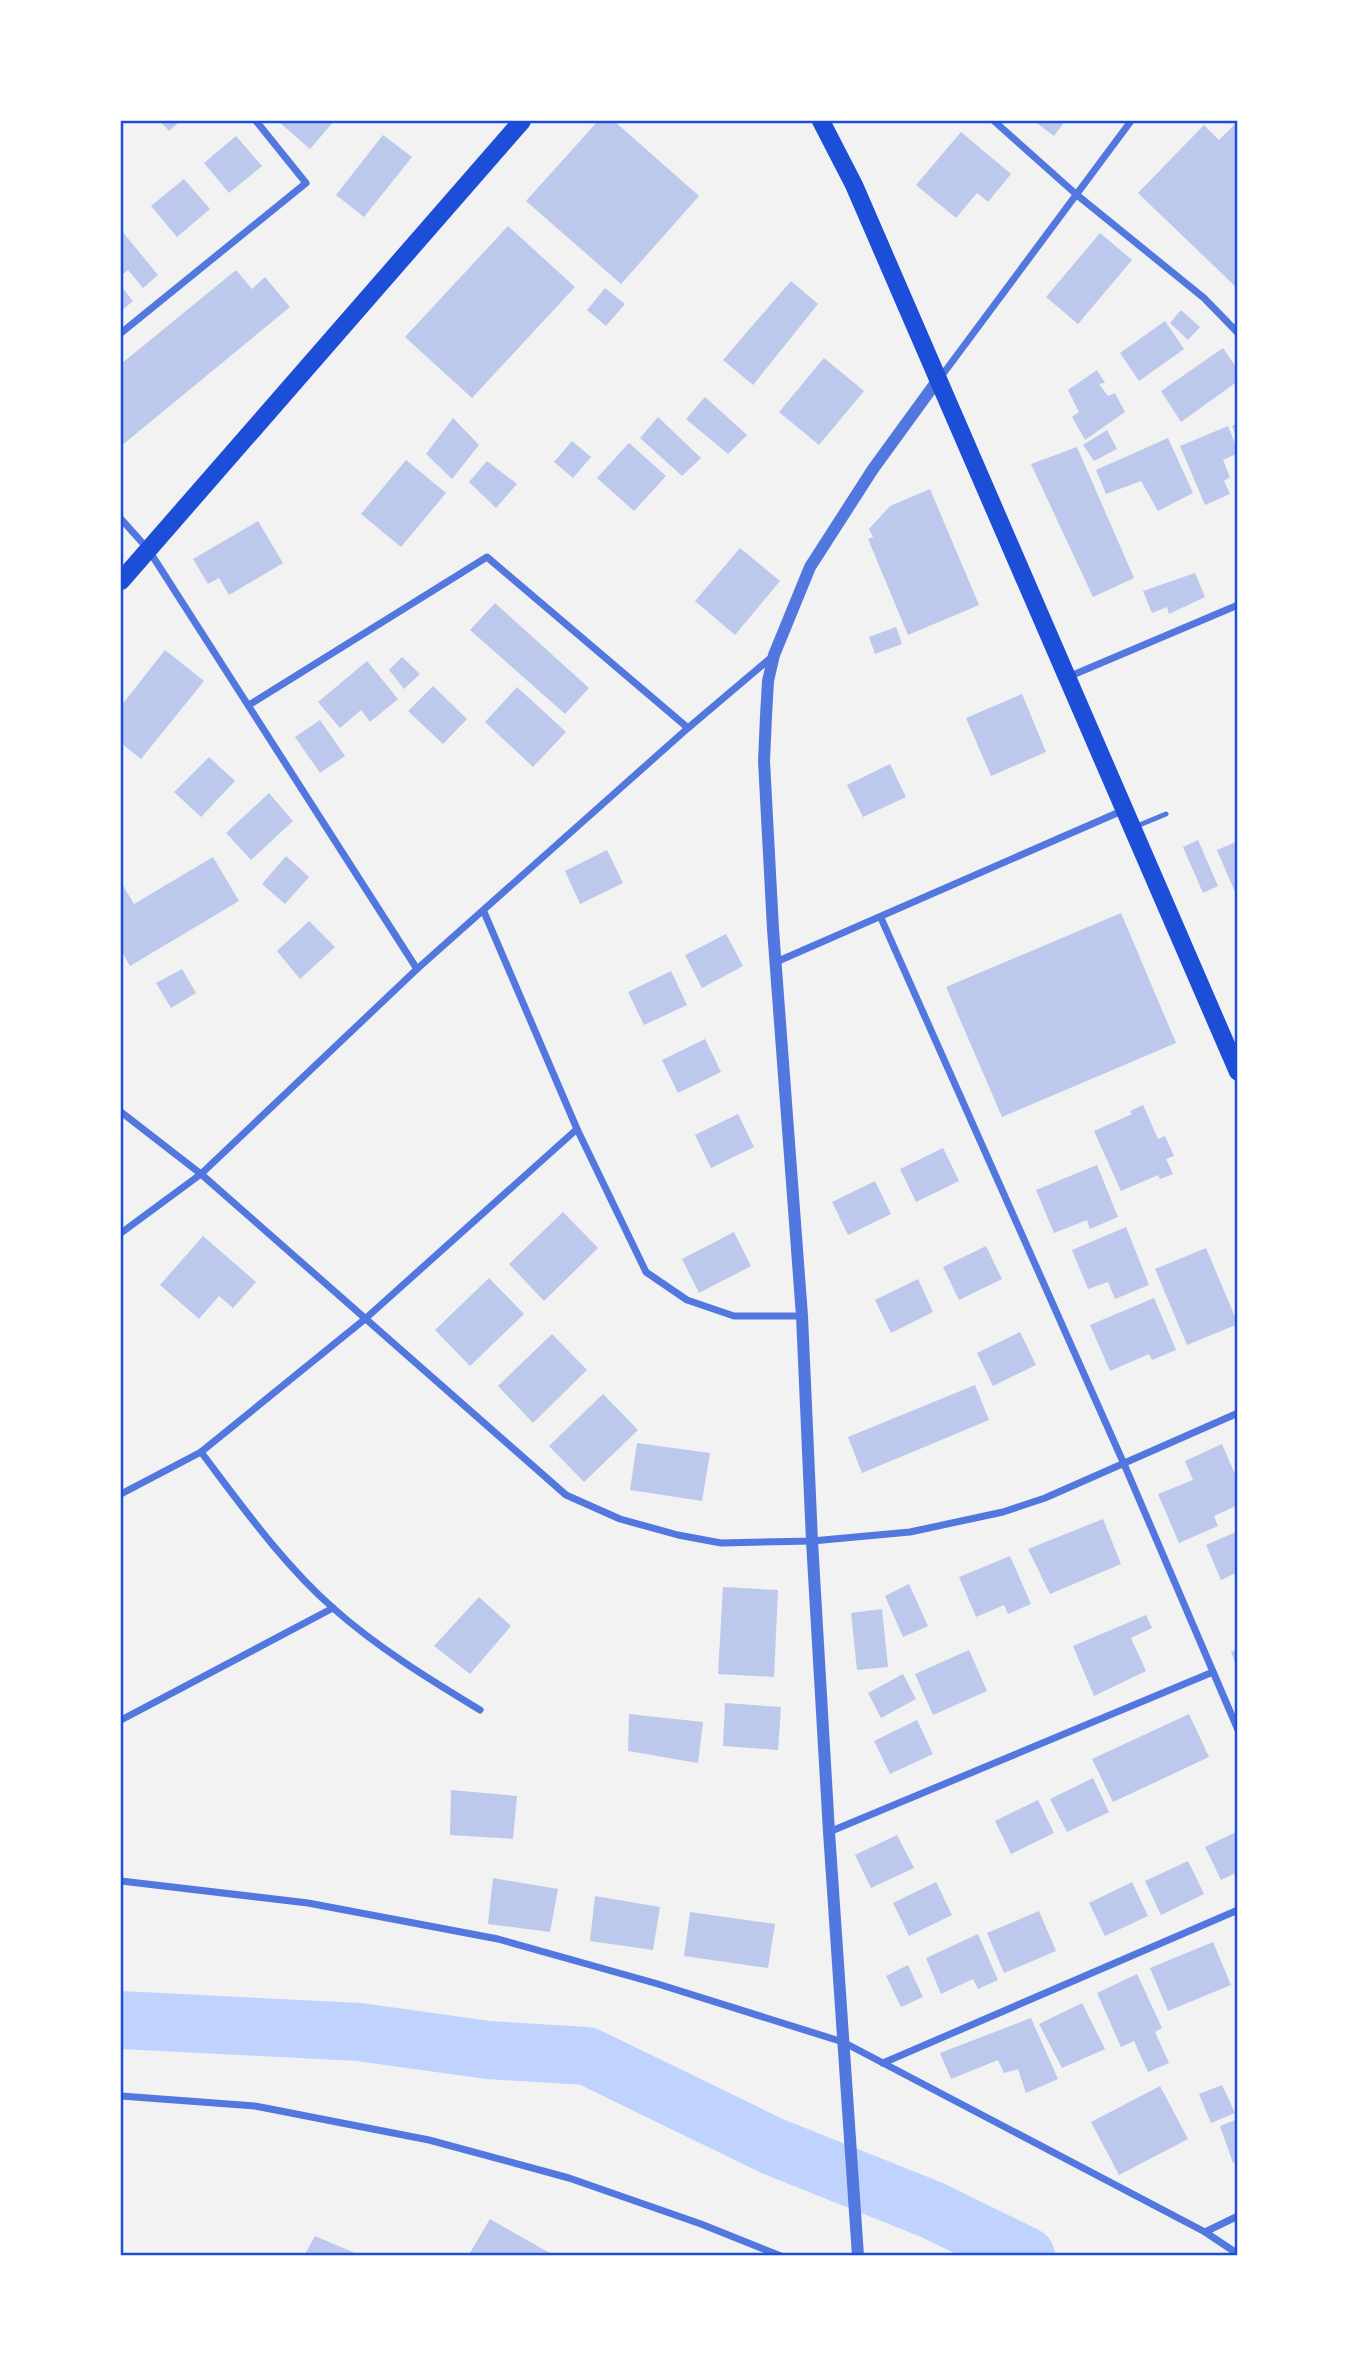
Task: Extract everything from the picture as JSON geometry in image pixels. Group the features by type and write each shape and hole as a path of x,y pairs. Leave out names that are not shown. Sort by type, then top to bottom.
{"main road":[{"path":"121,581 522,121"},
{"path":"821,121 854,185 1238,1072"}],"street":[{"path":"121,333 306,183 256,121"},
{"path":"994,121 1077,195 1204,298 1238,333"},
{"path":"858,2256 829,1832 802,1316 764,761 768,681 774,655 810,567 873,469 1131,121"},
{"path":"121,519 148,549 417,969"},
{"path":"249,705 487,557 688,728"},
{"path":"1067,678 1238,605"},
{"path":"121,1233 201,1174 417,969 774,655"},
{"path":"776,962 1124,810"},
{"path":"484,912 577,1129 646,1272 687,1300 734,1316 802,1316"},
{"path":"881,918 1124,1464 1238,1730"},
{"path":"121,1112 201,1174 566,1495 620,1519 721,1543 812,1541 910,1532 1003,1512 1045,1498 1238,1413"},
{"path":"121,1494 201,1452 365,1319 577,1129"},
{"path":"201,1452 270,1542 333,1608 413,1669 480,1710"},
{"path":"121,1720 333,1608"},
{"path":"829,1832 1213,1672"},
{"path":"121,1881 308,1903 498,1939 658,1984 843,2042 1205,2232 1238,2254"},
{"path":"883,2063 1238,1910"},
{"path":"121,2096 255,2106 429,2140 569,2178 701,2224 781,2256"},
{"path":"1205,2232 1238,2216"}],"lane":[{"path":"1132,829 1166,814"}],"building":[{"path":"160,121 180,121 169,131"},
{"path":"278,121 334,121 310,149"},
{"path":"598,121 614,121 699,196 621,284 526,201"},
{"path":"1034,121 1065,121 1054,136"},
{"path":"1238,121 1238,289 1138,193 1204,125 1219,140"},
{"path":"961,132 1011,174 988,202 977,193 956,218 916,185"},
{"path":"383,135 412,157 364,217 336,195"},
{"path":"236,136 262,166 229,193 204,163"},
{"path":"184,179 210,209 177,237 151,206"},
{"path":"508,226 575,287 472,398 405,337"},
{"path":"121,230 158,275 143,288 128,270 121,276"},
{"path":"1100,233 1132,260 1078,324 1046,297"},
{"path":"236,270 252,289 265,277 290,307 121,446 121,364"},
{"path":"791,281 818,304 753,385 723,360"},
{"path":"121,286 133,301 121,311"},
{"path":"605,288 625,304 606,326 587,310"},
{"path":"1181,310 1200,327 1188,340 1170,323"},
{"path":"1165,321 1184,349 1139,381 1120,353"},
{"path":"1223,348 1238,370 1238,381 1181,422 1161,391"},
{"path":"824,358 864,391 819,445 779,412"},
{"path":"1097,370 1105,383 1099,384 1108,396 1115,393 1125,412 1085,440 1072,417 1079,412 1068,390"},
{"path":"705,397 747,435 728,454 686,419"},
{"path":"658,417 701,458 682,476 640,438"},
{"path":"453,418 479,445 452,479 426,454"},
{"path":"1238,423 1238,440 1232,426"},
{"path":"1228,426 1238,451 1223,460 1230,477 1224,481 1230,494 1205,505 1180,446"},
{"path":"1107,430 1117,449 1094,461 1083,445"},
{"path":"1168,438 1193,493 1158,511 1141,481 1106,494 1096,470"},
{"path":"572,441 591,457 573,478 554,462"},
{"path":"629,443 666,476 634,511 597,478"},
{"path":"1077,447 1134,578 1093,597 1031,464"},
{"path":"406,460 446,493 401,547 361,514"},
{"path":"487,461 517,484 496,508 469,482"},
{"path":"930,489 979,605 908,635 868,539 873,537 869,529 890,506"},
{"path":"258,521 283,563 229,595 219,578 208,584 193,559"},
{"path":"740,548 780,581 735,635 695,601"},
{"path":"1195,573 1205,597 1169,614 1167,607 1152,613 1143,591"},
{"path":"495,603 589,688 565,714 470,630"},
{"path":"896,627 902,644 875,654 869,637"},
{"path":"165,650 204,681 141,759 121,743 121,706"},
{"path":"402,657 420,674 404,689 389,670"},
{"path":"367,661 398,699 370,722 361,710 340,728 318,702"},
{"path":"433,686 467,719 443,744 408,711"},
{"path":"517,687 566,732 533,767 485,722"},
{"path":"1022,694 1046,752 991,776 966,718"},
{"path":"320,720 345,756 320,773 295,737"},
{"path":"209,757 235,781 201,817 174,792"},
{"path":"890,764 906,797 863,817 847,785"},
{"path":"269,793 293,821 251,860 226,833"},
{"path":"1198,840 1218,886 1203,893 1183,847"},
{"path":"1238,841 1238,899 1217,850"},
{"path":"607,850 623,883 580,904 565,871"},
{"path":"286,856 309,877 285,904 262,884"},
{"path":"213,857 239,901 130,966 121,950 121,882 134,904"},
{"path":"1121,913 1176,1043 1002,1117 946,987"},
{"path":"309,921 335,947 300,979 277,951"},
{"path":"726,934 743,966 702,988 685,955"},
{"path":"182,969 196,993 171,1008 156,983"},
{"path":"671,971 687,1005 644,1025 628,992"},
{"path":"705,1039 721,1072 678,1093 662,1060"},
{"path":"1143,1105 1158,1139 1165,1136 1174,1156 1166,1159 1173,1174 1160,1179 1158,1175 1121,1191 1094,1131 1132,1114 1130,1111"},
{"path":"738,1114 754,1147 711,1168 695,1135"},
{"path":"943,1148 959,1181 916,1202 900,1169"},
{"path":"1097,1165 1118,1217 1090,1229 1087,1220 1054,1233 1036,1190"},
{"path":"875,1181 891,1214 848,1235 832,1202"},
{"path":"563,1212 598,1248 544,1301 509,1264"},
{"path":"1126,1227 1149,1285 1115,1299 1108,1282 1088,1289 1072,1250"},
{"path":"734,1232 751,1266 699,1293 682,1259"},
{"path":"203,1236 256,1282 233,1308 219,1296 199,1319 160,1285"},
{"path":"986,1246 1002,1279 959,1300 943,1267"},
{"path":"1206,1248 1238,1324 1187,1345 1155,1269"},
{"path":"489,1278 524,1314 470,1366 435,1330"},
{"path":"918,1279 933,1312 891,1333 875,1300"},
{"path":"1154,1298 1176,1350 1152,1360 1149,1354 1110,1371 1090,1325"},
{"path":"1020,1332 1036,1365 993,1386 977,1353"},
{"path":"552,1334 587,1370 533,1423 498,1386"},
{"path":"975,1385 989,1420 862,1473 848,1437"},
{"path":"603,1394 638,1430 584,1482 549,1446"},
{"path":"637,1443 710,1453 702,1501 630,1490"},
{"path":"1222,1444 1238,1481 1238,1505 1214,1516 1218,1526 1179,1543 1158,1494 1193,1480 1185,1461"},
{"path":"1103,1519 1121,1564 1050,1594 1028,1549"},
{"path":"1238,1531 1238,1572 1221,1580 1206,1545"},
{"path":"1010,1556 1031,1604 1008,1614 1004,1605 976,1617 959,1577"},
{"path":"909,1584 928,1626 903,1637 885,1596"},
{"path":"723,1587 778,1590 774,1677 718,1674"},
{"path":"479,1597 511,1626 470,1674 434,1646"},
{"path":"882,1609 888,1667 857,1670 851,1613"},
{"path":"1146,1615 1152,1628 1131,1638 1146,1671 1094,1696 1073,1646"},
{"path":"1238,1649 1238,1671 1231,1652"},
{"path":"969,1650 987,1691 933,1715 915,1674"},
{"path":"903,1674 916,1699 881,1718 868,1693"},
{"path":"725,1703 781,1707 778,1750 723,1746"},
{"path":"629,1714 703,1722 698,1763 628,1751"},
{"path":"1189,1714 1209,1757 1113,1802 1092,1759"},
{"path":"917,1720 933,1754 890,1774 874,1741"},
{"path":"1093,1778 1109,1812 1067,1832 1050,1799"},
{"path":"451,1790 517,1796 513,1839 450,1835"},
{"path":"1038,1800 1054,1833 1011,1854 995,1821"},
{"path":"1238,1831 1238,1872 1221,1880 1205,1847"},
{"path":"897,1835 914,1868 871,1888 855,1855"},
{"path":"1188,1861 1204,1894 1161,1915 1145,1881"},
{"path":"493,1878 558,1889 550,1932 488,1924"},
{"path":"936,1882 952,1915 909,1936 893,1903"},
{"path":"1132,1882 1148,1916 1105,1936 1089,1903"},
{"path":"595,1896 660,1907 653,1950 590,1941"},
{"path":"1039,1911 1056,1951 1004,1973 987,1933"},
{"path":"690,1912 775,1924 768,1968 684,1956"},
{"path":"978,1934 998,1980 978,1989 973,1979 941,1994 926,1958"},
{"path":"1213,1942 1231,1985 1168,2011 1150,1968"},
{"path":"908,1965 923,1997 901,2007 886,1976"},
{"path":"1137,1974 1162,2028 1155,2032 1169,2063 1148,2072 1134,2041 1121,2047 1097,1993"},
{"path":"1082,2003 1105,2049 1062,2068 1039,2024"},
{"path":"1031,2018 1058,2079 1026,2093 1018,2069 1004,2073 998,2060 951,2079 940,2053"},
{"path":"1222,2085 1235,2113 1211,2123 1199,2094"},
{"path":"1160,2086 1188,2139 1119,2175 1091,2122"},
{"path":"1238,2119 1238,2161 1233,2163 1220,2126"},
{"path":"490,2219 555,2256 468,2256"},
{"path":"315,2236 362,2256 304,2256"}],"waterway":[{"path":"121,2020 359,2032 488,2050 587,2056 772,2146 932,2210 1026,2256"}]}
